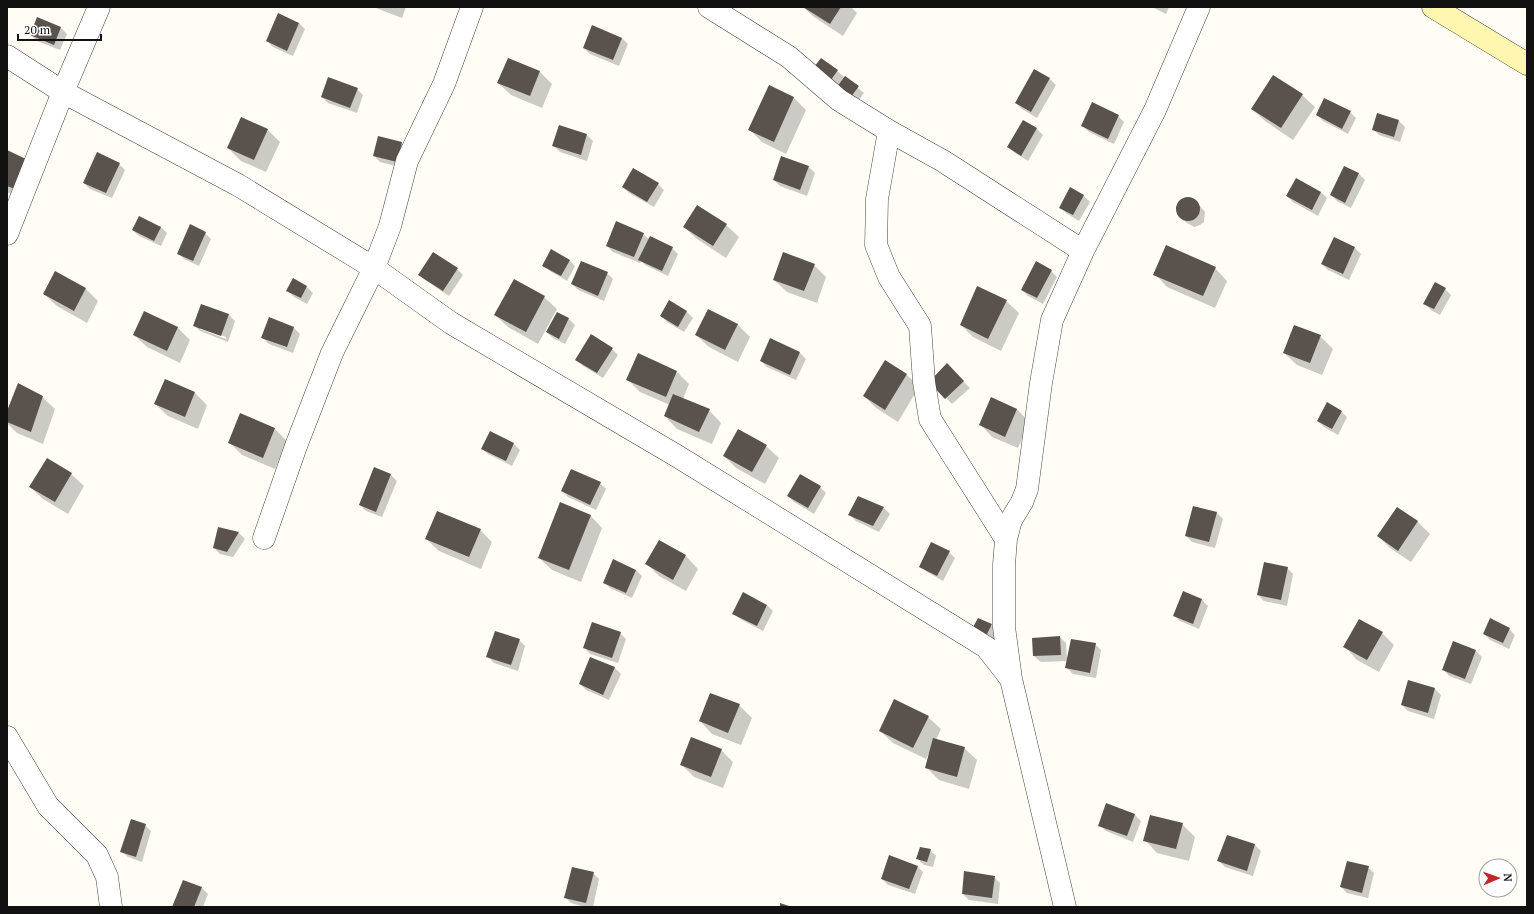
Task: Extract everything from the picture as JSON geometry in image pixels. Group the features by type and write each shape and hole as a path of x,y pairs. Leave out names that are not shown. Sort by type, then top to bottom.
{"main road":[{"path":"1433,7 1527,64"}],"street":[{"path":"7,234 63,92 99,7"},
{"path":"264,538 296,446 332,353 374,268 390,226 407,161 444,84 472,7"},
{"path":"709,7 789,57 840,100 889,131 943,161 1082,251"},
{"path":"1065,907 1011,679 1004,627 1004,566 1006,539 1011,520 1022,502 1027,489 1041,382 1052,320 1082,251 1156,110 1199,7"},
{"path":"7,56 63,92 238,185 374,268 450,323 677,456 986,648 1011,679"},
{"path":"889,131 877,199 876,245 889,277 920,326 924,382 930,419 1006,539"},
{"path":"7,737 48,806 97,855 106,877 110,907"}],"building":[{"path":"803,7 841,7 830,24"},
{"path":"278,13 299,23 287,51 266,41"},
{"path":"37,17 61,27 54,45 30,35"},
{"path":"592,25 622,38 613,60 583,48"},
{"path":"508,58 540,71 530,96 497,83"},
{"path":"821,58 838,70 828,84 811,71"},
{"path":"1034,69 1050,78 1031,112 1015,103"},
{"path":"1273,75 1303,94 1281,128 1251,109"},
{"path":"845,76 859,86 848,101 834,91"},
{"path":"328,77 358,88 350,108 321,97"},
{"path":"769,85 794,97 774,142 748,130"},
{"path":"1324,98 1351,111 1342,129 1316,115"},
{"path":"1092,102 1119,115 1108,139 1081,126"},
{"path":"1377,113 1399,120 1394,137 1372,130"},
{"path":"241,117 268,129 254,160 227,148"},
{"path":"1023,120 1037,128 1021,156 1007,147"},
{"path":"559,125 587,134 581,155 552,146"},
{"path":"378,136 402,142 397,162 373,156"},
{"path":"7,150 28,160 15,189 7,186"},
{"path":"97,152 120,163 106,193 83,183"},
{"path":"781,156 809,166 800,190 773,180"},
{"path":"1344,166 1359,173 1345,203 1330,195"},
{"path":"633,168 659,183 647,202 622,187"},
{"path":"1296,178 1321,192 1312,210 1286,196"},
{"path":"1070,187 1084,195 1073,215 1059,208"},
{"path":"1188,197 1196,201 1200,209 1196,217 1188,221 1180,217 1176,209 1180,201"},
{"path":"697,205 727,224 713,246 683,227"},
{"path":"139,216 161,227 154,241 132,230"},
{"path":"616,221 644,233 634,257 606,246"},
{"path":"190,224 206,232 193,261 177,254"},
{"path":"650,236 673,247 662,271 638,260"},
{"path":"1334,237 1355,247 1343,274 1321,264"},
{"path":"1166,245 1216,267 1203,296 1153,275"},
{"path":"551,249 570,260 561,276 542,266"},
{"path":"433,252 458,268 443,291 418,275"},
{"path":"783,252 815,264 804,291 773,280"},
{"path":"581,261 608,272 598,296 571,284"},
{"path":"1036,261 1052,270 1037,298 1021,290"},
{"path":"55,271 86,288 74,311 43,294"},
{"path":"293,278 307,286 301,298 286,291"},
{"path":"514,279 545,296 526,332 494,315"},
{"path":"1435,282 1446,288 1434,309 1423,304"},
{"path":"977,286 1007,300 988,339 960,325"},
{"path":"669,300 687,311 678,327 660,316"},
{"path":"201,304 229,314 221,336 193,326"},
{"path":"708,309 738,324 725,350 695,335"},
{"path":"144,311 178,327 167,351 133,335"},
{"path":"557,312 569,318 559,339 546,332"},
{"path":"269,317 294,327 287,347 261,338"},
{"path":"1294,325 1321,335 1310,363 1283,353"},
{"path":"591,334 613,348 597,373 575,360"},
{"path":"770,338 800,352 790,375 760,361"},
{"path":"638,353 677,371 666,397 626,380"},
{"path":"885,360 907,374 885,410 863,396"},
{"path":"947,363 964,381 945,399 929,382"},
{"path":"165,379 195,392 185,417 154,404"},
{"path":"18,383 43,396 31,432 7,422 7,411"},
{"path":"673,394 710,409 699,432 664,416"},
{"path":"991,397 1017,409 1005,437 979,425"},
{"path":"1327,402 1342,411 1332,429 1317,421"},
{"path":"240,413 275,428 263,458 228,443"},
{"path":"738,429 767,445 752,472 723,456"},
{"path":"490,431 514,443 506,461 481,449"},
{"path":"47,458 72,473 55,502 29,487"},
{"path":"374,467 391,474 376,512 359,505"},
{"path":"571,469 601,482 590,505 561,491"},
{"path":"800,474 821,486 808,508 787,496"},
{"path":"858,496 884,507 873,526 848,515"},
{"path":"560,502 591,515 569,570 538,558"},
{"path":"1193,506 1217,512 1209,542 1185,536"},
{"path":"1397,507 1418,521 1398,551 1377,536"},
{"path":"437,511 481,529 469,557 425,539"},
{"path":"218,527 239,532 227,552 213,548"},
{"path":"659,540 686,555 673,580 645,564"},
{"path":"931,542 950,551 937,576 919,567"},
{"path":"613,559 636,570 626,593 603,583"},
{"path":"1264,562 1288,567 1281,600 1257,595"},
{"path":"1183,591 1202,599 1193,624 1173,616"},
{"path":"743,592 767,605 757,626 732,614"},
{"path":"978,618 992,624 986,636 972,629"},
{"path":"1490,618 1510,628 1503,643 1483,634"},
{"path":"1359,619 1383,632 1367,660 1343,647"},
{"path":"592,622 621,632 612,658 583,648"},
{"path":"495,631 520,639 511,665 486,657"},
{"path":"1060,636 1061,655 1033,656 1032,638"},
{"path":"1071,639 1096,643 1090,673 1065,668"},
{"path":"1453,641 1476,650 1465,679 1442,670"},
{"path":"590,657 615,667 603,695 579,684"},
{"path":"1408,680 1435,688 1428,713 1401,705"},
{"path":"710,693 740,704 728,733 699,721"},
{"path":"894,699 929,716 913,748 879,731"},
{"path":"691,737 722,749 711,777 680,765"},
{"path":"933,738 965,747 957,777 925,768"},
{"path":"1106,803 1135,814 1127,836 1098,826"},
{"path":"1150,815 1183,823 1176,849 1143,841"},
{"path":"131,819 146,824 136,857 120,852"},
{"path":"1227,835 1255,844 1247,871 1217,861"},
{"path":"920,847 931,849 927,862 916,859"},
{"path":"889,855 918,866 909,889 881,879"},
{"path":"1347,861 1369,866 1362,893 1340,887"},
{"path":"572,867 594,872 586,903 564,898"},
{"path":"964,871 995,876 992,898 962,894"},
{"path":"183,880 202,887 194,907 172,907"},
{"path":"780,903 792,907 780,907"}]}
